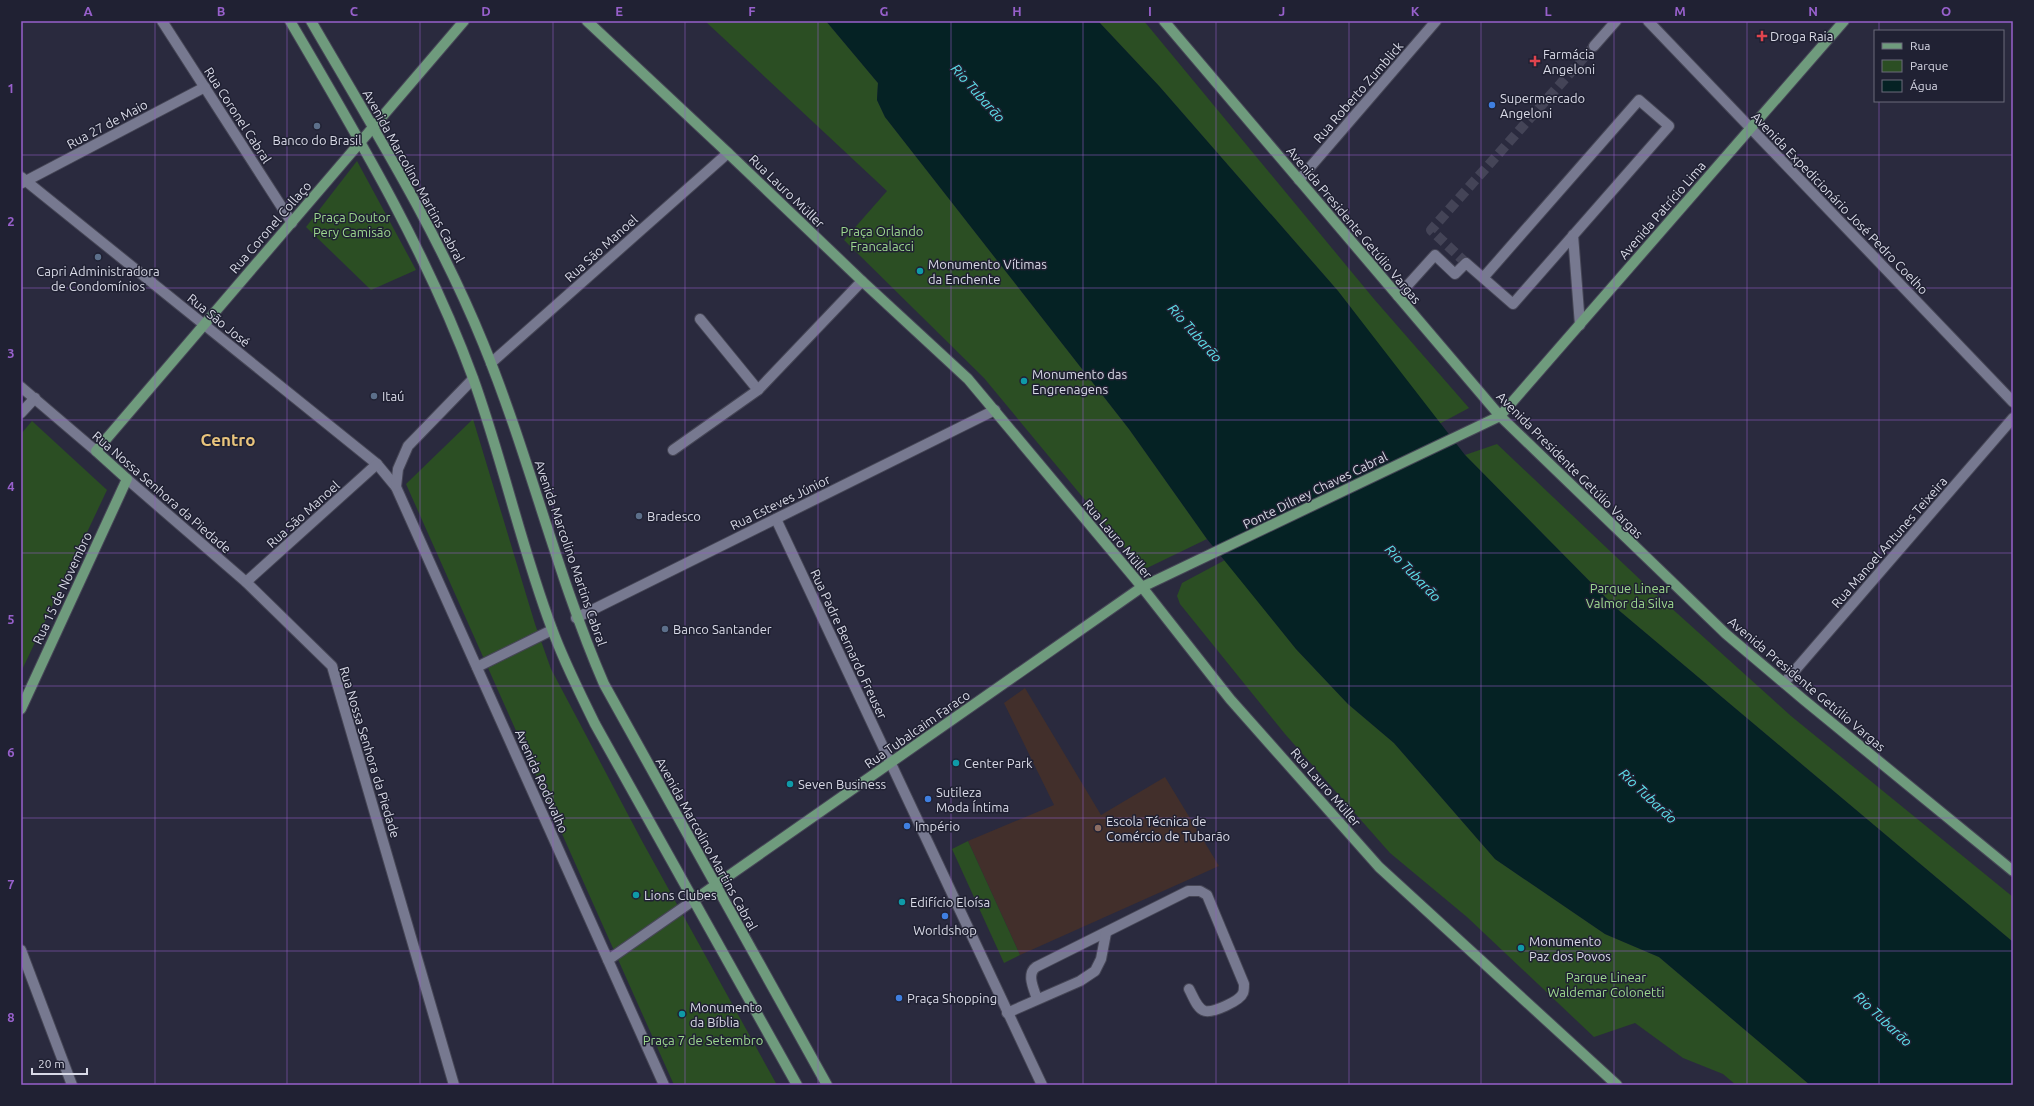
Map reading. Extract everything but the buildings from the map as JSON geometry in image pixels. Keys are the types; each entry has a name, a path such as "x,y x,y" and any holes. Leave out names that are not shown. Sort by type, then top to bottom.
{"main road":[{"path":"290,21 361,142 428,272 473,379 552,630 595,724 797,1085"},
{"name":"Avenida Marcolino Martins Cabral","path":"311,21 374,126 447,262 491,363 524,452 576,618 607,690 827,1085"},
{"name":"Rua Coronel Collaço","path":"96,451 464,21"},
{"name":"Rua Lauro Müller","path":"587,21 968,379 1142,587 1230,699 1379,867 1617,1085"},
{"name":"Avenida Presidente Getúlio Vargas","path":"1164,21 1500,416 1691,602 1784,683 2013,871"},
{"name":"Avenida Patrício Lima","path":"1500,416 1844,21"},
{"name":"Ponte Dilney Chaves Cabral","path":"1142,587 1500,416"},
{"name":"Rua Nossa Senhora da Piedade","path":"96,451 127,479"},
{"name":"Rua 15 de Novembro","path":"21,709 127,479"},
{"name":"Rua Tubalcaim Faraco","path":"694,900 1142,587"}],"street":[{"name":"Rua Coronel Cabral","path":"162,21 292,222"},
{"name":"Rua Roberto Zumblick","path":"1299,180 1436,21"},
{"path":"1594,46 1616,21"},
{"name":"Avenida Expedicionário José Pedro Coelho","path":"1648,21 2013,402"},
{"name":"Rua 27 de Maio","path":"22,182 205,87"},
{"path":"1398,296 1435,255 1455,274 1466,263 1513,304 1669,126 1639,100 1484,278"},
{"name":"Rua São Manoel","path":"491,363 728,153"},
{"name":"Rua São José","path":"22,182 204,324 377,464 396,487"},
{"path":"1573,235 1580,325"},
{"path":"673,450 758,390 862,281"},
{"path":"700,319 758,390"},
{"path":"396,487 398,469 408,446 473,379"},
{"name":"Rua Nossa Senhora da Piedade","path":"21,387 96,451"},
{"path":"21,413 34,398"},
{"name":"Rua Esteves Júnior","path":"576,618 995,410"},
{"name":"Rua Manoel Antunes Teixeira","path":"1784,683 2013,418"},
{"name":"Rua São Manoel","path":"246,582 377,464"},
{"name":"Rua Nossa Senhora da Piedade","path":"127,479 246,582 327,659 336,675 454,1085"},
{"name":"Avenida Rodovalho","path":"396,487 664,1085"},
{"name":"Rua Padre Bernardo Freuser","path":"776,519 1042,1085"},
{"path":"477,667 552,630"},
{"path":"1036,999 1031,982 1032,970 1188,891 1200,890 1206,895 1244,984 1244,993 1237,1001 1210,1011 1204,1011 1199,1007 1189,989"},
{"name":"Rua Tubalcaim Faraco","path":"608,960 694,900"},
{"path":"1007,1013 1080,980 1095,971 1101,959 1106,933"},
{"path":"21,950 72,1085"}],"shaded area":[{"name":"Escola Técnica de Comércio de Tubarão","path":"1025,688 1101,815 1165,777 1219,866 1020,955 968,841 1054,805 1004,703"}],"green space":[{"name":"Praça Orlando Francalacci","path":"705,21 826,21 878,83 877,100 885,117 1129,429 1207,539 1143,570 984,378 844,240 887,191"},
{"path":"1098,21 1144,21 1374,299 1469,408 1439,424 1338,291 1159,86"},
{"name":"Praça Doutor Pery Camisão","path":"357,161 416,270 371,290 306,227"},
{"name":"Praça 7 de Setembro","path":"473,419 535,624 551,669 642,841 777,1085 674,1085 406,484"},
{"path":"32,421 107,490 21,672 21,434"},
{"name":"Parque Linear Valmor da Silva","path":"1497,444 1648,587 1791,716 2013,897 2013,942 1616,608 1465,455"},
{"name":"Parque Linear Waldemar Colonetti","path":"1225,560 1296,649 1348,704 1394,743 1495,859 1605,934 1659,957 1810,1085 1736,1085 1723,1074 1683,1058 1635,1023 1594,1037 1467,917 1390,853 1285,734 1180,604 1177,596 1182,583"},
{"path":"968,841 1020,955 1004,963 952,849"}],"water":[{"name":"Rio Tubarão","path":"826,21 1098,21 1159,86 1338,291 1465,455 1616,608 2013,942 2013,1085 1810,1085 1659,957 1605,934 1495,859 1394,743 1348,704 1296,649 1207,539 1129,429 885,117 877,100 878,83"}],"tunnel":[{"path":"1466,263 1431,230 1594,46"}],"place":[{"name":"Droga Raia","path":"1762,36"},
{"name":"Farmácia Angeloni","path":"1535,61"},
{"name":"Supermercado Angeloni","path":"1492,105"},
{"name":"Banco do Brasil","path":"317,126"},
{"name":"Capri Administradora de Condomínios","path":"98,257"},
{"name":"Monumento Vítimas da Enchente","path":"920,271"},
{"name":"Monumento das Engrenagens","path":"1024,381"},
{"name":"Itaú","path":"374,396"},
{"name":"Bradesco","path":"639,516"},
{"name":"Banco Santander","path":"665,629"},
{"name":"Center Park","path":"956,763"},
{"name":"Seven Business","path":"790,784"},
{"name":"Sutileza Moda Íntima","path":"928,799"},
{"name":"Império","path":"907,826"},
{"name":"Escola Técnica de Comércio de Tubarão","path":"1098,828"},
{"name":"Lions Clubes","path":"636,895"},
{"name":"Edifício Eloísa","path":"902,902"},
{"name":"Worldshop","path":"945,916"},
{"name":"Monumento Paz dos Povos","path":"1521,948"},
{"name":"Praça Shopping","path":"899,998"},
{"name":"Monumento da Bíblia","path":"682,1014"}],"district":[{"name":"Centro","path":"228,440"}]}
